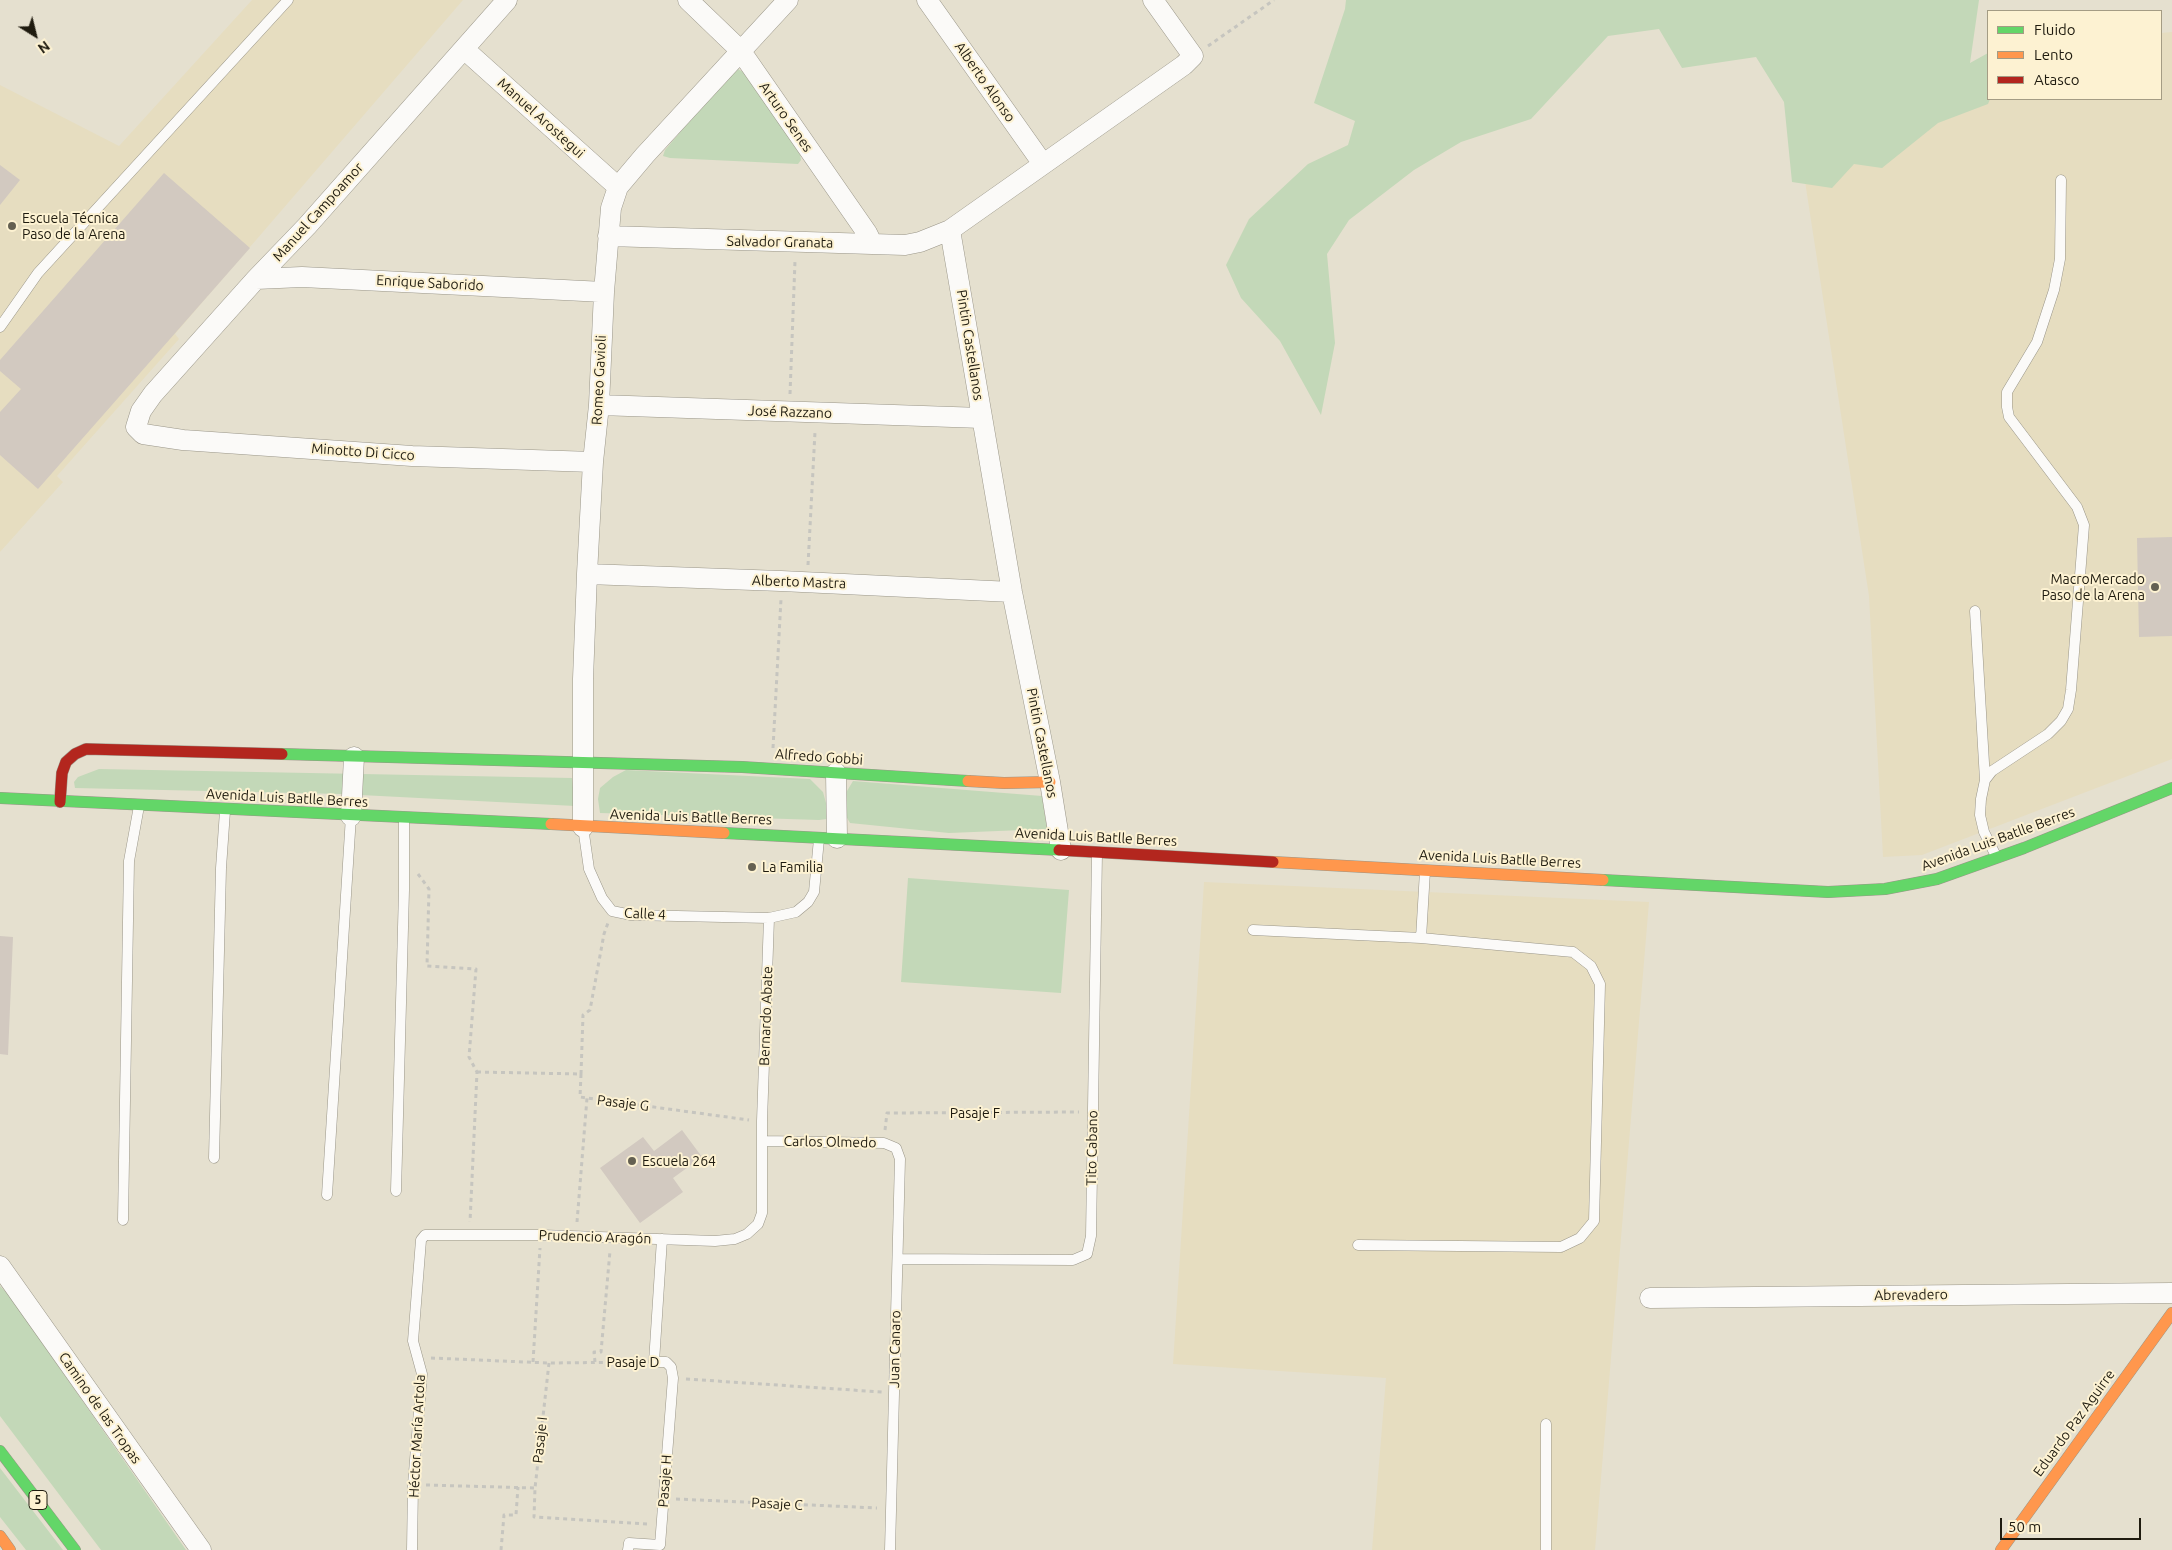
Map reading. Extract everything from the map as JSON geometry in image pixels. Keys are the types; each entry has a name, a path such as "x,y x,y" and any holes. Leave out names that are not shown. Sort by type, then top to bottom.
{"main road":[{"name":"Alfredo Gobbi","path":"60,802 62,773 66,762 75,754 86,749 771,769 1004,783 1050,782"},
{"name":"Avenida Luis Batlle Berres","path":"0,798 584,828 828,838 1828,892 1885,889 1937,879 1997,858 2172,788"},
{"name":"Eduardo Paz Aguirre","path":"2001,1550 2172,1313"},
{"name":"5","path":"0,1451 75,1550"},
{"path":"0,1536 10,1550"},
{"path":"0,1545 5,1550"}],"street":[{"name":"Manuel Campoamor","path":"136,427 141,411 153,394 256,279 307,226 507,0"},
{"name":"Arturo Senes","path":"688,0 740,50 867,233 872,243"},
{"name":"Romeo Gavioli","path":"584,828 583,679 587,574 611,208 618,187 740,50 788,0"},
{"name":"Alberto Alonso","path":"927,0 1042,164"},
{"path":"950,230 1184,65 1193,56 1153,0"},
{"name":"Manuel Arostegui","path":"464,50 618,187"},
{"name":"Salvador Granata","path":"608,236 905,245 920,242 950,230"},
{"name":"Pintin Castellanos","path":"950,230 1012,592 1050,782 1061,850"},
{"name":"Enrique Saborido","path":"256,279 302,276 604,292"},
{"name":"José Razzano","path":"599,405 816,414 982,418"},
{"name":"Minotto Di Cicco","path":"136,427 143,434 184,440 412,456 593,462"},
{"name":"Alberto Mastra","path":"587,574 1012,592"},
{"path":"351,816 354,757"},
{"path":"828,838 836,773"},
{"name":"Camino de las Tropas","path":"0,1266 201,1550"},
{"name":"Abrevadero","path":"1650,1298 2172,1293"}],"lane":[{"path":"0,327 38,273 288,0"},
{"path":"1985,780 1992,771 2042,738 2060,721 2068,709 2071,690 2084,525 2077,507 2009,417 2007,407 2007,392 2037,342 2054,290 2060,259 2061,180"},
{"path":"1975,611 1985,780 1980,815 1984,832 1997,858"},
{"path":"124,1220 129,861 139,806"},
{"path":"214,1158 221,868 225,810"},
{"path":"327,1195 351,816"},
{"path":"396,1191 404,819"},
{"name":"Calle 4","path":"584,828 589,869 602,898 612,911 631,915 769,918"},
{"path":"769,918 796,912 808,902 814,892 828,838"},
{"name":"Tito Cabano","path":"898,1259 1073,1260 1087,1254 1091,1236 1097,852"},
{"path":"1422,938 1425,870"},
{"name":"Bernardo Abate","path":"758,1224 762,1213 762,1121 769,918"},
{"path":"1253,930 1422,938 1573,952 1591,966 1600,984 1594,1221 1580,1238 1560,1247 1358,1245"},
{"name":"Carlos Olmedo","path":"763,1141 884,1143 896,1148"},
{"name":"Juan Canaro","path":"890,1550 900,1159 896,1148"},
{"name":"Prudencio Aragón","path":"425,1235 541,1234 715,1241 735,1240 747,1234 758,1224"},
{"name":"Héctor María Artola","path":"412,1550 413,1485 422,1374 413,1340 421,1240 425,1235"},
{"path":"654,1362 662,1239"},
{"name":"Pasaje D","path":"654,1362 666,1362 671,1367 673,1378"},
{"name":"Pasaje H","path":"628,1550 629,1543 660,1545 673,1378"},
{"path":"1546,1424 1546,1550"}],"path":[{"path":"1193,56 1274,0"},
{"path":"789,412 796,243"},
{"path":"808,582 816,414"},
{"path":"771,769 782,581"},
{"path":"404,853 429,890 427,966 476,970 469,1056 477,1072 469,1235"},
{"path":"477,1072 580,1074 583,1015 590,1010 604,934 612,911"},
{"name":"Pasaje G","path":"580,1074 580,1097 762,1121"},
{"path":"576,1235 587,1098"},
{"name":"Pasaje F","path":"884,1143 887,1113 1092,1112"},
{"path":"533,1362 541,1234"},
{"path":"595,1362 594,1352 601,1352 612,1236"},
{"name":"Pasaje D","path":"418,1357 549,1363 654,1362"},
{"name":"Pasaje I","path":"549,1363 535,1488 534,1517 662,1525"},
{"name":"Pasaje D","path":"673,1378 894,1392"},
{"path":"413,1485 535,1488"},
{"path":"501,1550 504,1515 516,1515 518,1487"},
{"name":"Pasaje C","path":"664,1499 891,1509"}],"shaded area":[{"path":"252,0 463,0 175,334 179,339 57,476 63,482 0,552 0,85 119,146"},
{"path":"2172,32 2172,759 1922,855 1883,857 1869,596 1804,175 1987,99 2162,100 2162,33"},
{"path":"1204,882 1649,902 1595,1550 1372,1550 1386,1378 1173,1364"}],"green space":[{"path":"1346,0 1979,0 1970,63 1987,54 1987,100 1990,100 1988,104 1938,123 1882,168 1854,164 1832,188 1792,182 1784,102 1756,57 1682,68 1659,29 1608,36 1531,119 1461,142 1414,170 1349,220 1327,254 1335,343 1321,415 1280,341 1241,298 1226,265 1249,219 1308,164 1348,145 1355,121 1314,103 1345,9"},
{"path":"738,69 743,72 800,153 801,160 798,164 670,158 663,156 665,150 733,70"},
{"path":"99,769 572,778 575,806 341,794 75,788 74,782 78,777"},
{"path":"626,770 810,779 823,792 829,814 827,819 819,820 600,813 598,799 600,788 613,777"},
{"path":"853,781 1042,796 1047,829 949,833 850,823 846,816 844,796"},
{"path":"908,878 1069,890 1061,993 901,982"},
{"path":"0,1286 9,1295 186,1550 101,1550 0,1416"},
{"path":"0,1468 63,1550 26,1550 0,1517"}],"building":[{"path":"0,165 20,180 0,205"},
{"path":"164,173 250,248 38,489 0,455 0,412 21,389 0,371 0,360"},
{"name":"MacroMercado Paso de la Arena","path":"2172,537 2172,636 2139,637 2137,538"},
{"path":"0,936 13,937 8,1055 0,1054"},
{"path":"682,1130 702,1157 673,1178 683,1192 640,1223 600,1168 643,1137 654,1151"}],"traffic: fast":[{"path":"282,754 742,767 968,781"},
{"path":"1603,880 1828,892 1885,889 1937,879 2024,848 2172,788"},
{"path":"0,798 551,824"},
{"path":"724,833 1059,850"},
{"path":"0,1451 75,1550"}],"traffic: slow":[{"path":"968,781 1004,783 1050,782"},
{"path":"551,824 724,833"},
{"path":"1273,862 1603,880"},
{"path":"2001,1550 2172,1313"},
{"path":"0,1536 10,1550"}],"traffic: jam":[{"path":"60,802 62,773 66,762 75,754 86,749 282,754"},
{"path":"1059,850 1273,862"}],"place":[{"name":"Escuela Técnica Paso de la Arena","path":"12,226"},
{"name":"MacroMercado Paso de la Arena","path":"2155,587"},
{"name":"La Familia","path":"752,867"},
{"name":"Escuela 264","path":"632,1161"}]}
